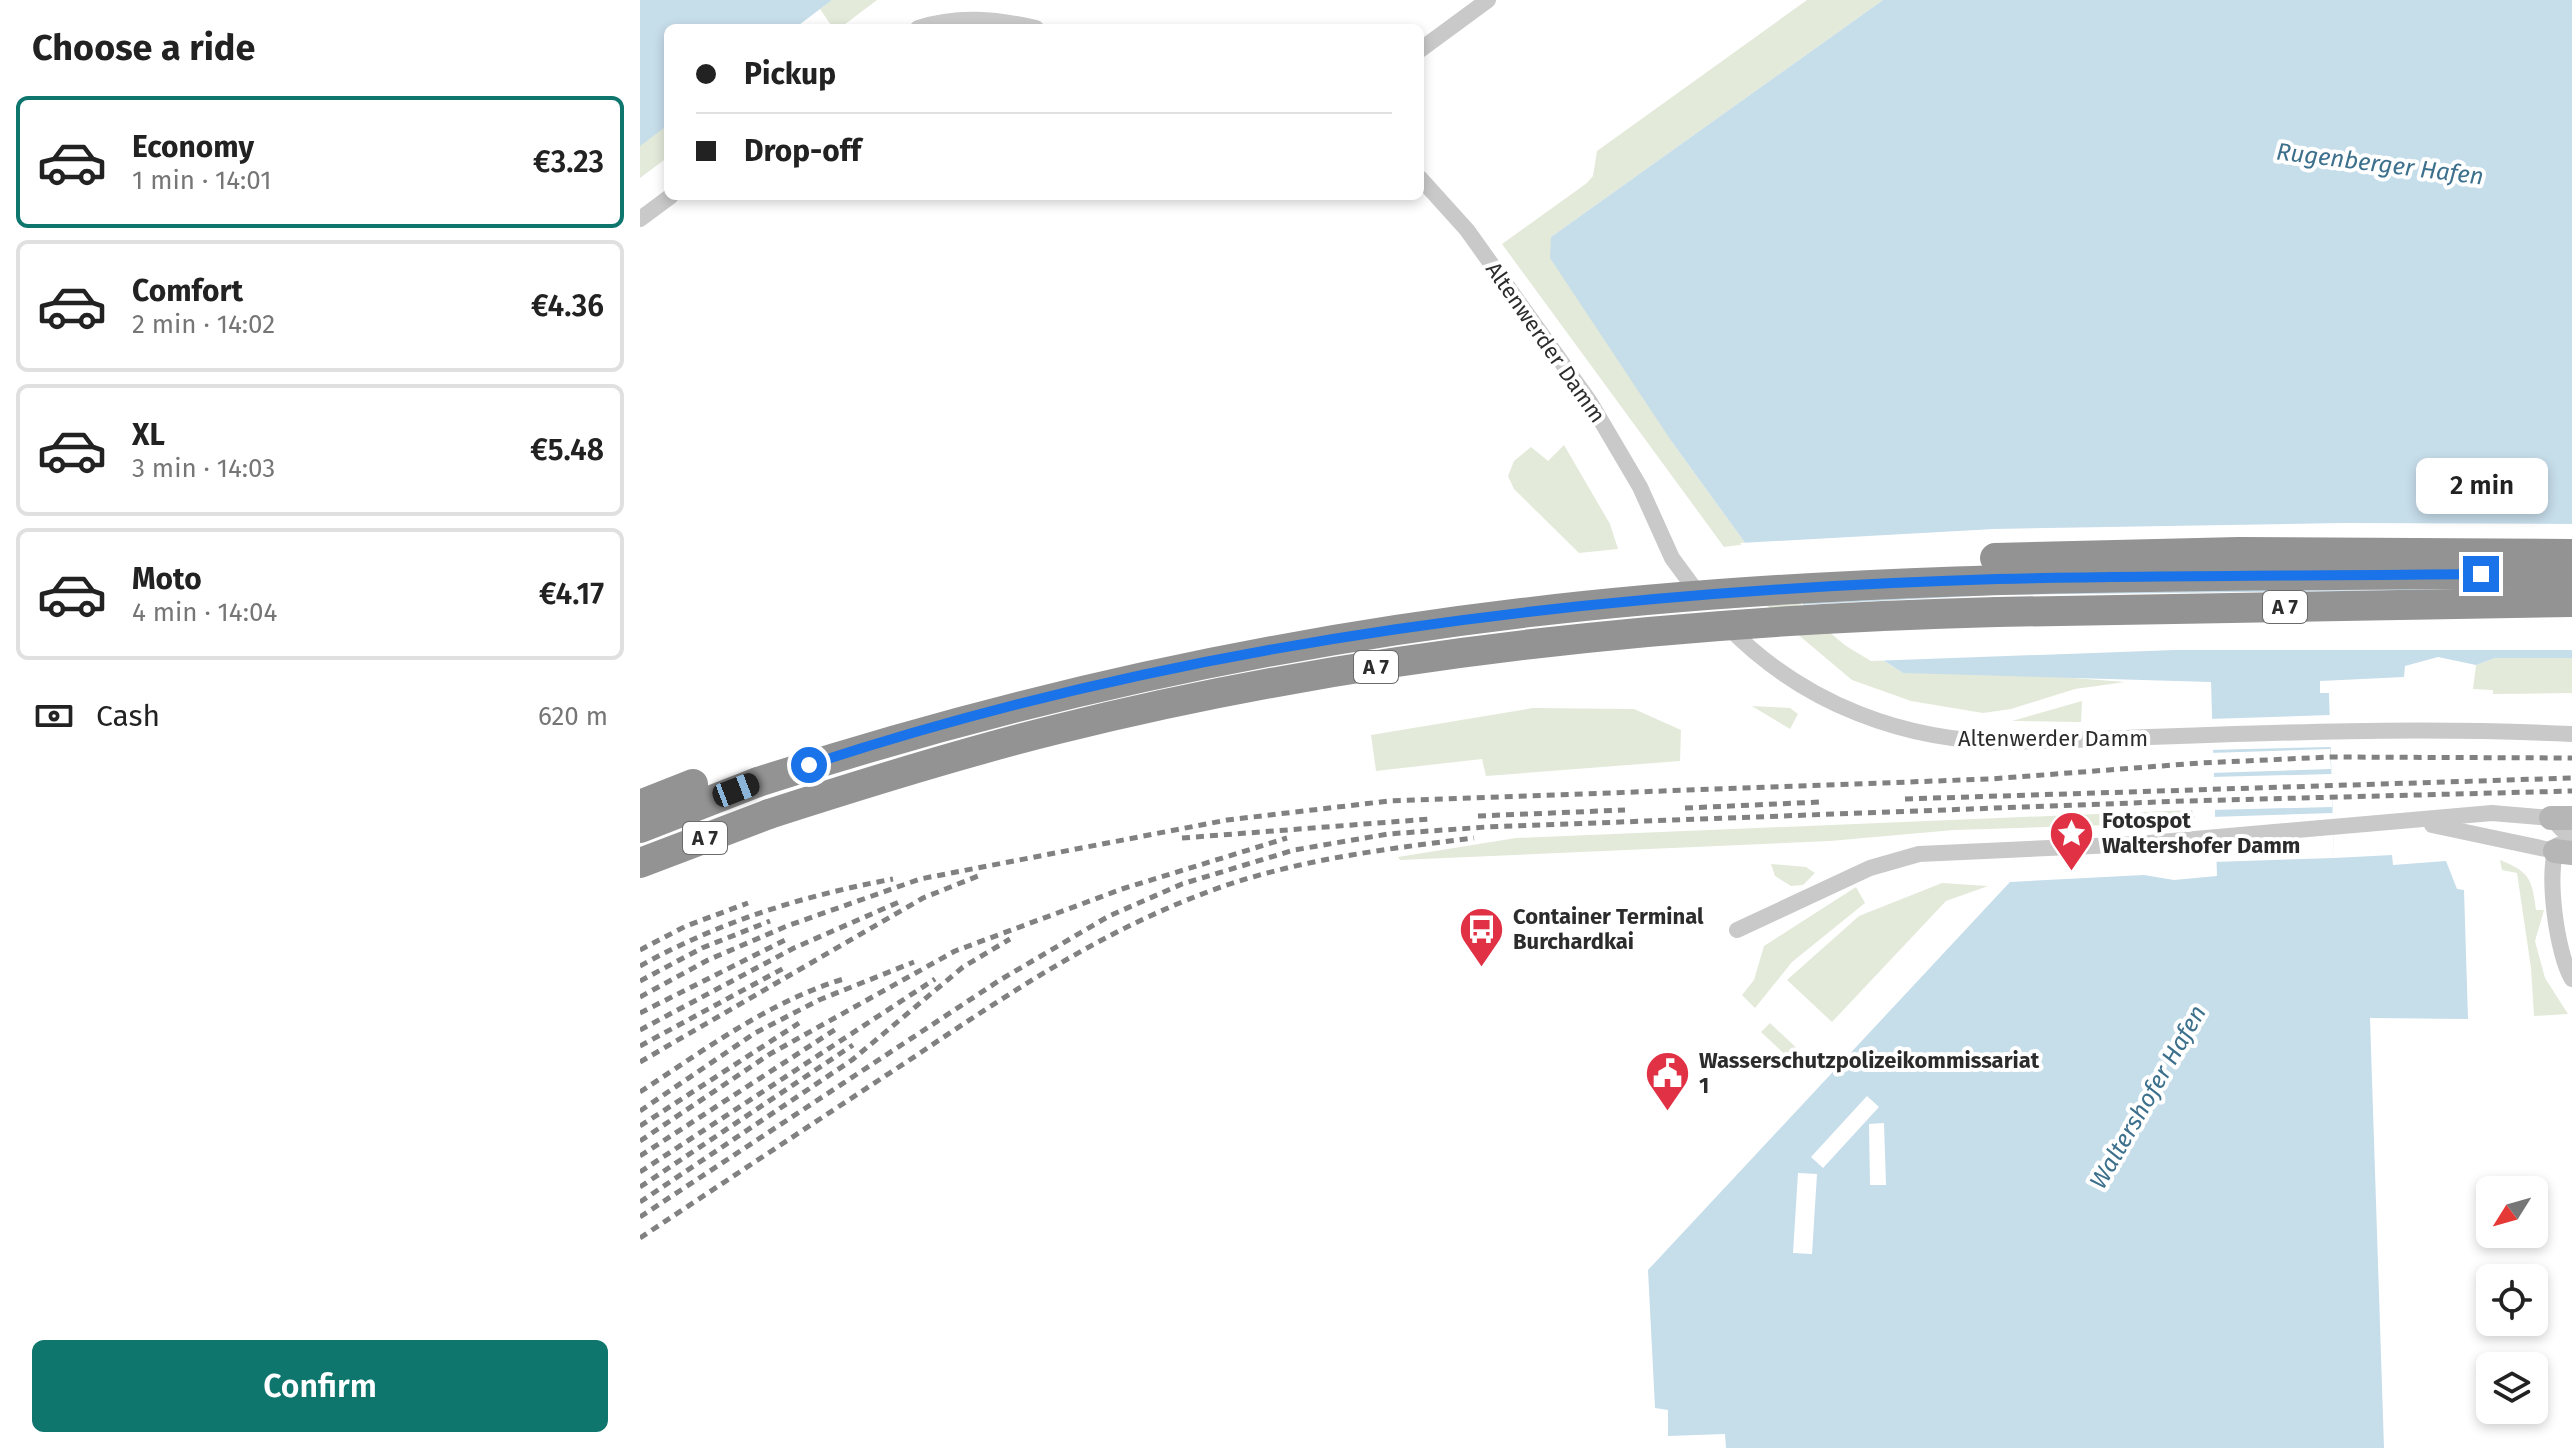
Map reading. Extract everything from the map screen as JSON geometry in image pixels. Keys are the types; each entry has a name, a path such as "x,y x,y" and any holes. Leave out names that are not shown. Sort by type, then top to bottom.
{"highway":[{"name":"A 7","path":"640,805 751,762 1004,687 1238,636 1474,598 1805,568 1995,558 2239,552 2572,554"},
{"name":"A 7","path":"640,828 772,777 1010,706 1227,659 1420,626 1697,596 1996,579 2572,573"},
{"name":"A 7","path":"640,863 769,814 960,755 1179,702 1364,668 1628,636 1867,617 2572,602"}],"street":[{"path":"1424,47 1488,0"},
{"path":"936,24 974,19 1008,24"},
{"name":"Altenwerder Damm","path":"1424,182 1467,230 1590,402 1626,461 1684,576 1729,629 1766,660 1817,696 1850,712 1935,737 1985,743 2330,731 2489,730 2572,734"},
{"path":"640,219 666,200"},
{"path":"1737,930 1870,868 1919,854 2201,839 2492,813 2566,836"},
{"path":"2418,822 2566,836"},
{"path":"2566,836 2558,936 2572,979"}],"green space":[{"path":"832,0 877,0 845,24 830,24 820,9"},
{"path":"1807,0 1883,0 1551,237 1672,442 1746,544 1724,547 1502,244 1587,183 1593,176 1597,151"},
{"path":"664,127 664,160 640,178 640,145"},
{"path":"1564,445 1610,524 1618,549 1579,553 1514,489 1508,476 1514,461 1531,447 1548,461"},
{"path":"1785,588 1813,616 1903,673 2009,673 2125,682 2075,689 2011,709 1983,713 1911,701 1852,680 1776,616 1757,593"},
{"path":"2495,658 2572,658 2572,693 2493,694 2493,690 2473,689 2476,665"},
{"path":"2082,701 2081,722 2012,721"},
{"path":"1752,706 1790,708 1798,714 1790,729"},
{"path":"1533,708 1634,709 1681,730 1680,761 1486,776 1482,759 1376,771 1371,735"},
{"path":"2192,810 2195,818 2174,823 1954,830 1830,841 1400,860 1398,857 1516,838"},
{"path":"2500,860 2524,873 2531,884 2536,910 2544,910 2535,941 2545,978 2568,1014 2534,1016 2531,968 2517,873 2502,870"},
{"path":"1771,864 1806,867 1815,873 1803,885 1791,886 1775,876"},
{"path":"1942,883 1988,886 1946,901 1832,1022 1787,980 1859,916"},
{"path":"1856,887 1865,903 1792,962 1755,1008 1742,995 1754,980 1764,946"},
{"path":"1770,1023 1803,1054 1794,1063 1761,1032"}],"water":[{"path":"640,0 832,0 800,24 664,24 664,128 640,146"},
{"path":"1883,0 2572,0 2572,658 2495,658 2476,665 2438,657 2405,666 2404,677 2320,681 2320,693 2329,693 2334,858 2392,855 2393,865 2446,861 2457,889 2464,890 2468,1019 2370,1018 2384,1448 1726,1448 1725,1434 1668,1436 1668,1410 1655,1408 1648,1270 2010,882 2144,875 2174,880 2217,876 2211,682 1903,673 1813,615 1746,544 1672,442 1550,258 1551,237"}],"pier":[{"path":"2343,523 2572,524 2572,585 1782,591 1740,543 1994,529"},
{"path":"2572,588 2572,650 2175,650 1871,661 1846,646 1797,605 1993,595"},
{"path":"2330,715 2331,747 2209,750 2208,719"},
{"path":"2330,749 2331,769 2210,773 2209,753"},
{"path":"2332,774 2332,807 2211,810 2210,777"},
{"path":"2333,813 2334,858 2213,862 2211,817"},
{"path":"1867,1096 1879,1107 1823,1168 1811,1157"},
{"path":"1884,1123 1886,1185 1870,1185 1869,1124"},
{"path":"1798,1173 1817,1174 1812,1254 1793,1253"}],"railway":[{"path":"640,997 708,960 787,926 920,879 1227,820 1389,801 1990,779 2200,763 2331,757 2572,758"},
{"path":"1905,799 2572,778"},
{"path":"640,1217 1000,980 1109,916 1182,884 1294,850 1388,834 1486,827 2185,801 2572,791"},
{"path":"1685,808 1821,802"},
{"path":"1478,816 1625,810"},
{"path":"1182,838 1430,819"},
{"path":"640,1141 770,1054 955,951 1122,889 1287,838"},
{"path":"640,1238 1024,985 1144,919 1230,884 1290,867 1382,850 1474,838"},
{"path":"640,1062 923,898 983,874"},
{"path":"640,966 701,936 763,912 826,893 893,879"},
{"path":"640,1030 794,948 899,902"},
{"path":"640,950 686,926 748,903"},
{"path":"640,981 702,948 770,921"},
{"path":"640,1013 787,939"},
{"path":"640,1202 852,1060 963,967 1010,939"},
{"path":"640,1111 755,1033 819,1000 914,962"},
{"path":"640,1046 784,968"},
{"path":"640,1092 766,1012 819,987 847,978"},
{"path":"640,1172 935,979"},
{"path":"640,1126 799,1023"},
{"path":"640,1156 836,1029"},
{"path":"640,1187 853,1045"}],"place":[{"name":"Fotospot Waltershofer Damm","path":"2071,872"},
{"name":"Container Terminal Burchardkai","path":"1482,968"},
{"name":"Wasserschutzpolizeikommissariat 1","path":"1668,1112"}],"route":[{"path":"809,765 1010,706 1139,676 1350,637 1524,613 1741,593 1996,579 2481,574"}],"water label":[{"name":"Rugenberger Hafen","path":"2380,164"},
{"name":"Waltershofer Hafen","path":"2148,1097"}]}
